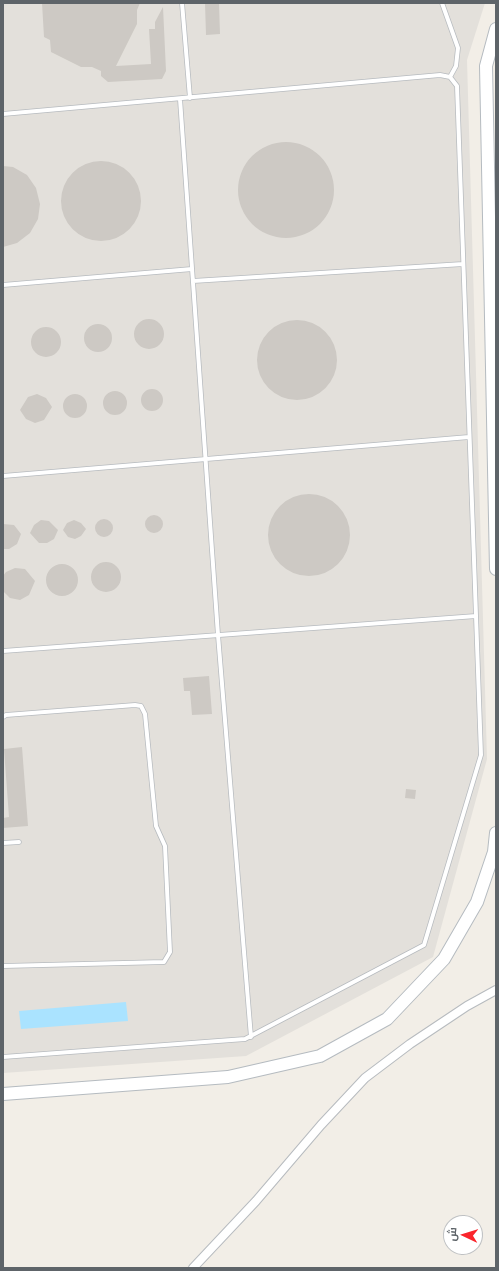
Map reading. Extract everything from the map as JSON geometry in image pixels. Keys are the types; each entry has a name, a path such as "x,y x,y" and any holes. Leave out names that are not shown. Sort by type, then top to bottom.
{"street":[{"path":"496,29 486,66 496,569"},
{"path":"3,1094 228,1077 320,1056 388,1019 444,959 477,902 494,852 496,833"},
{"path":"193,1268 256,1201 321,1125 365,1078 410,1044 454,1014 496,990"}],"lane":[{"path":"182,3 190,98"},
{"path":"442,3 458,48 456,66 450,77"},
{"path":"3,114 440,75 450,77 457,86 481,755 424,945 246,1039 3,1058"},
{"path":"180,99 218,635 251,1037"},
{"path":"193,281 463,264"},
{"path":"3,285 192,269"},
{"path":"3,476 470,437"},
{"path":"3,651 476,616"},
{"path":"3,717 6,715 135,705 141,706 145,714 156,826 165,846 170,952 164,962 3,966"},
{"path":"3,843 19,842"}],"shaded area":[{"path":"3,3 485,3 467,60 487,759 433,957 246,1056 3,1073"}],"water":[{"path":"126,1002 128,1021 21,1029 19,1011"}],"building":[{"path":"42,3 140,3 137,10 137,24 116,66 151,64 149,29 155,29 155,22 163,7 166,71 162,79 108,82 101,76 101,71 92,67 81,67 51,52 50,40 44,37"},
{"path":"205,3 219,3 220,34 206,35"},
{"path":"286,142 304,146 320,156 330,172 334,190 330,208 320,224 304,234 286,238 268,234 252,224 242,208 238,190 242,172 252,156 268,146"},
{"path":"93,161 109,161 130,172 141,193 141,209 130,230 109,241 93,241 79,235 72,230 67,223 61,209 61,193 67,179 72,172 79,167"},
{"path":"3,166 13,167 27,175 36,188 40,204 38,219 30,233 17,243 3,247"},
{"path":"149,319 160,323 164,334 160,345 149,349 138,345 134,334 138,323"},
{"path":"289,320 305,320 326,331 337,352 337,368 326,389 305,400 289,400 275,394 268,389 263,382 257,368 257,352 263,338 268,331 275,326"},
{"path":"98,324 108,328 112,338 108,348 98,352 88,348 84,338 88,328"},
{"path":"46,327 57,331 61,342 57,353 46,357 35,353 31,342 35,331"},
{"path":"152,389 160,392 163,400 160,408 152,411 144,408 141,400 144,392"},
{"path":"115,391 124,394 127,403 124,412 115,415 106,412 103,403 106,394"},
{"path":"37,394 46,398 52,407 44,420 35,423 26,419 20,410 28,397"},
{"path":"75,394 80,395 86,401 86,411 80,417 75,418 70,417 64,411 63,406 64,401 70,395"},
{"path":"309,494 325,497 338,506 347,519 350,535 347,551 338,564 325,573 309,576 293,573 280,564 271,551 268,535 271,519 280,506 293,497"},
{"path":"150,515 158,515 163,520 161,531 158,533 150,533 145,528 145,520"},
{"path":"104,519 110,522 113,528 110,534 104,537 98,534 95,528 98,522"},
{"path":"41,520 49,521 58,530 54,539 47,543 39,543 30,533 34,525"},
{"path":"74,520 81,523 86,529 81,536 75,539 68,537 63,530 67,523"},
{"path":"3,524 14,525 21,534 17,544 9,549 3,549"},
{"path":"106,562 117,566 121,577 117,588 106,592 95,588 91,577 95,566"},
{"path":"59,564 65,564 74,568 78,580 74,592 65,596 59,596 50,592 46,583 46,577 50,568"},
{"path":"15,568 25,569 35,581 29,595 20,600 10,598 3,591 3,576 6,572"},
{"path":"209,676 212,714 192,715 190,691 184,691 183,678"},
{"path":"22,747 28,826 3,828 3,818 9,817 4,749"},
{"path":"406,789 416,790 415,799 405,798"}]}
